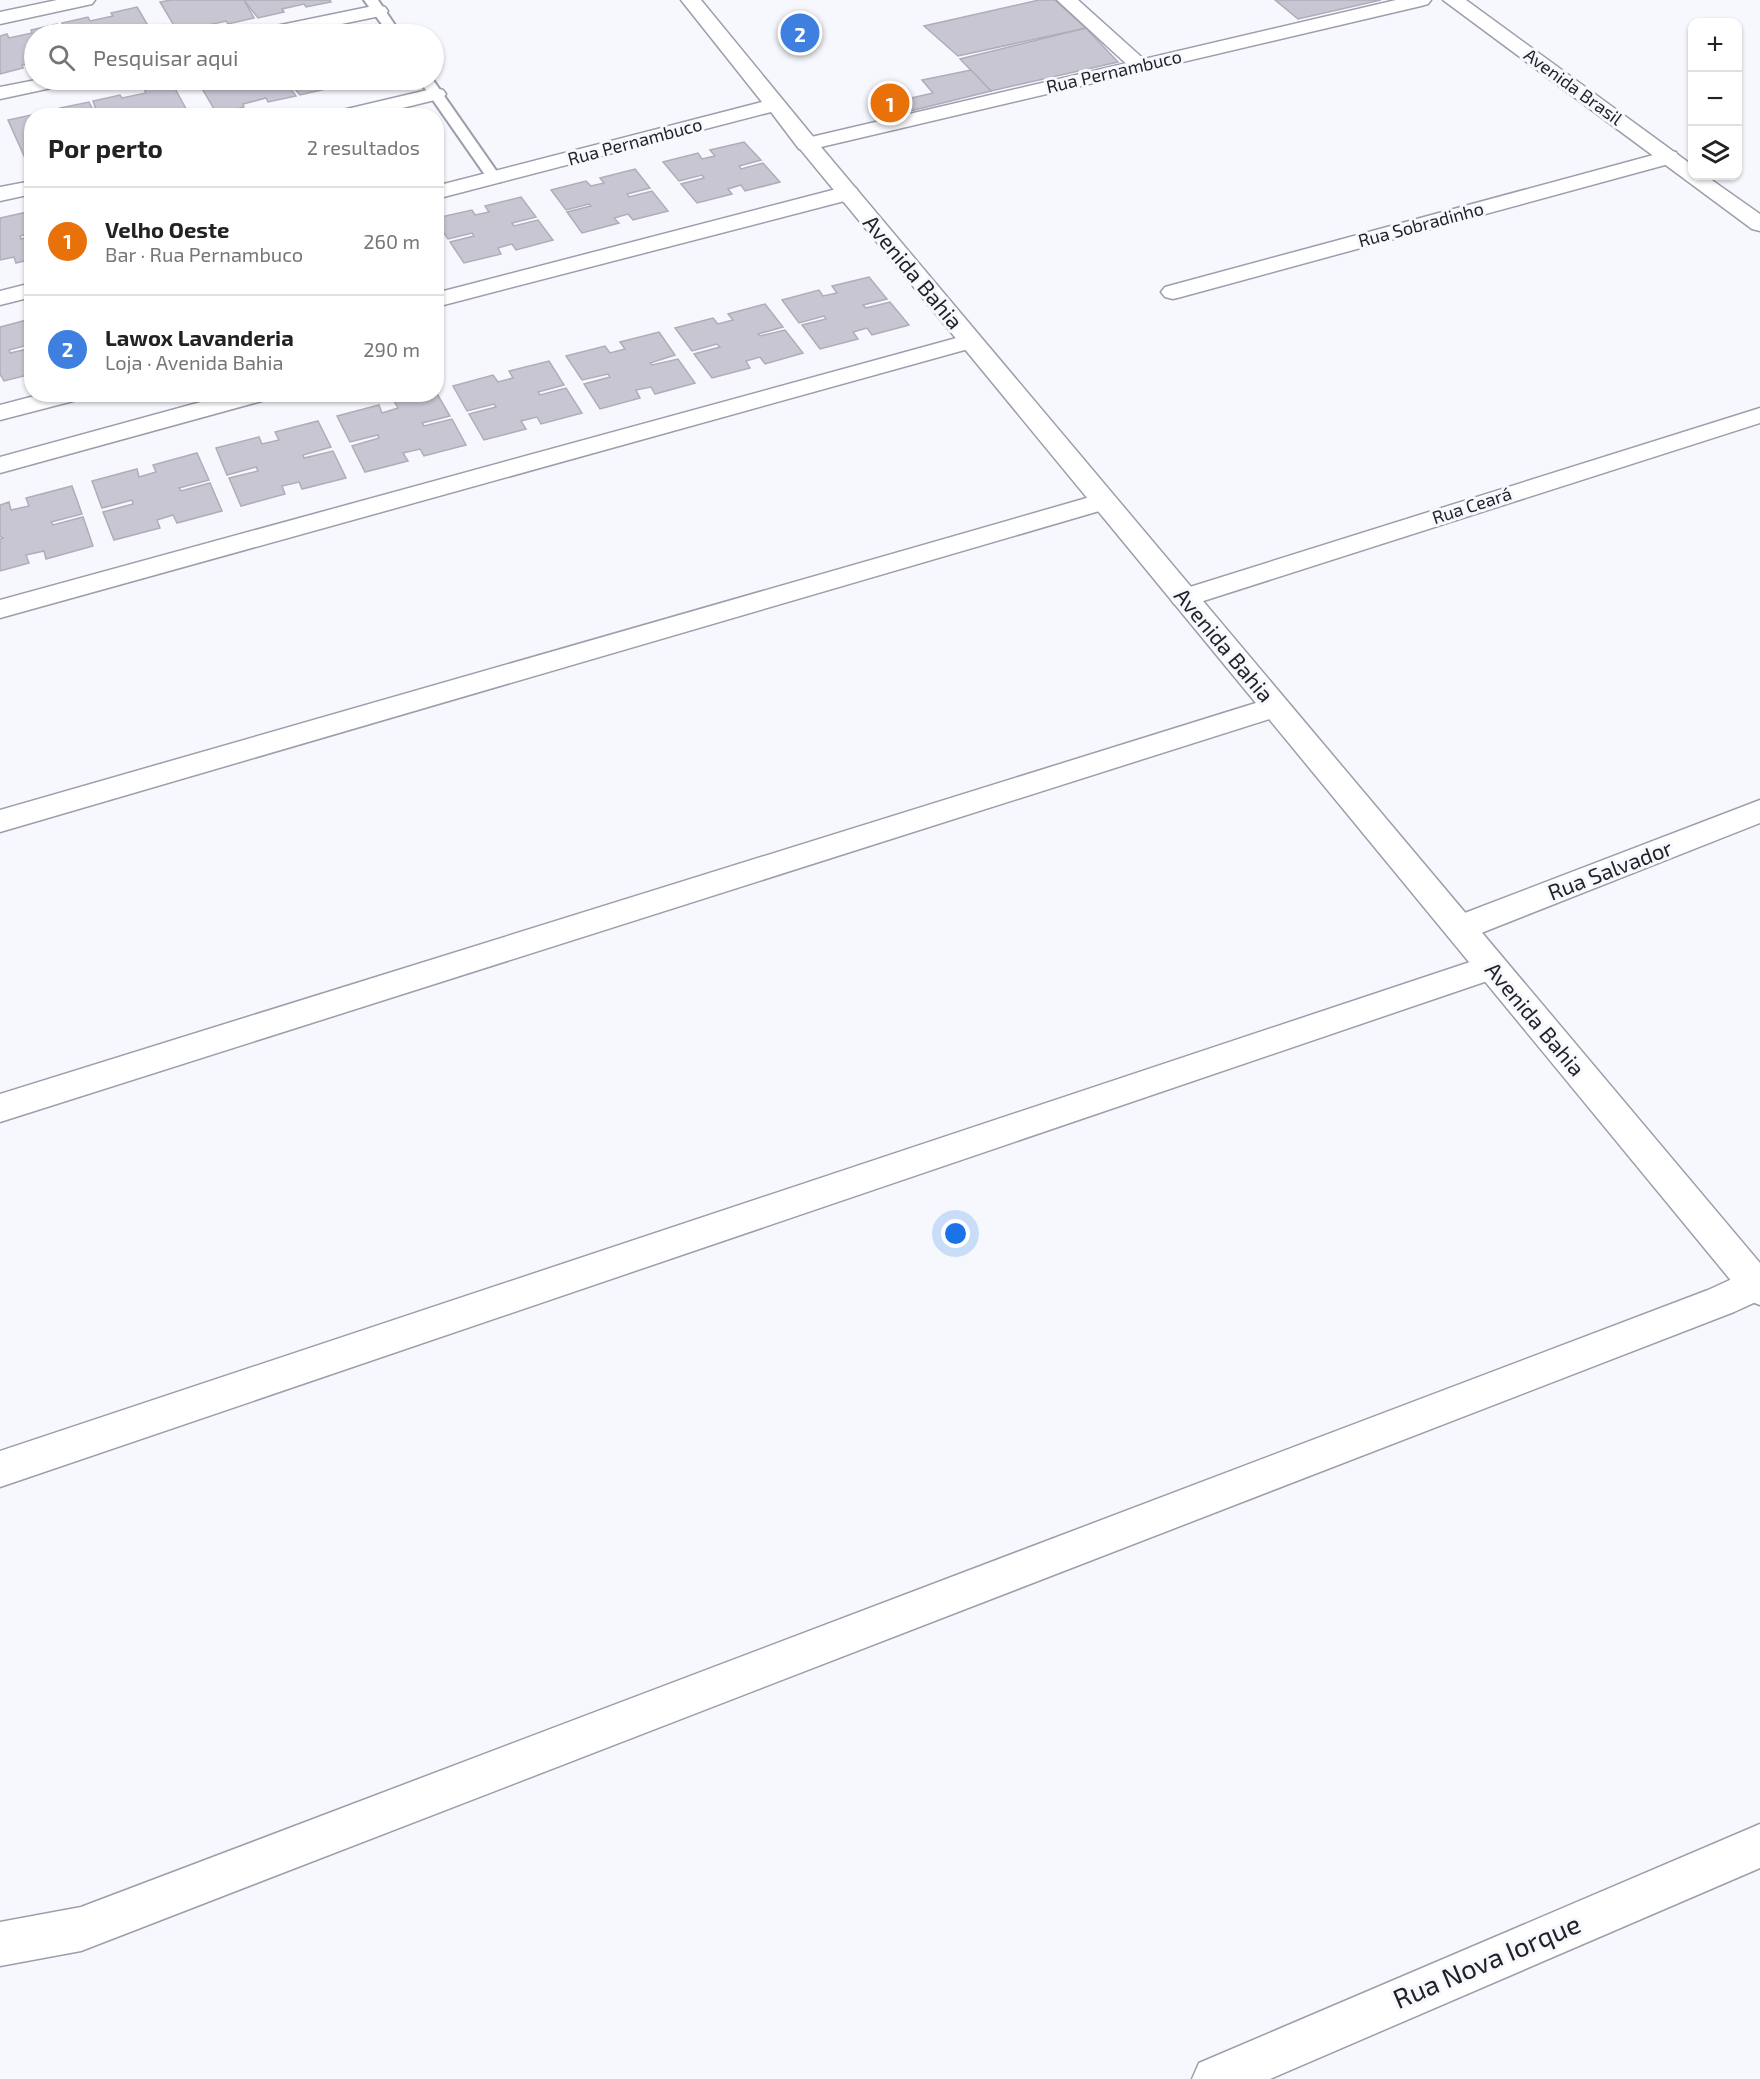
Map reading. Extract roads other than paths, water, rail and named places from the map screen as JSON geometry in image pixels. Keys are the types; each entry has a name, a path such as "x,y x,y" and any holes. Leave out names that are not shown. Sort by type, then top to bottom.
{"street":[{"path":"0,18 85,0"},
{"name":"Avenida Bahia","path":"691,0 848,193 958,344 1104,501 1460,928 1477,972 1758,1286"},
{"path":"1067,0 1140,66"},
{"name":"Rua Pernambuco","path":"807,144 1421,0"},
{"name":"Avenida Brasil","path":"1453,0 1688,171"},
{"path":"312,24 345,17 375,5"},
{"path":"0,93 24,88"},
{"path":"375,108 396,103 424,90"},
{"name":"Rua Pernambuco","path":"444,191 775,105"},
{"name":"Rua Sobradinho","path":"1173,292 1668,157"},
{"name":"Avenida Brasil","path":"1700,180 1760,224"},
{"path":"0,194 24,189"},
{"path":"444,298 848,193"},
{"path":"0,298 24,292"},
{"path":"0,609 958,344"},
{"path":"0,413 42,402"},
{"path":"0,465 231,402"},
{"name":"Rua Ceará","path":"1185,598 1760,415"},
{"path":"0,821 1104,501"},
{"path":"0,1108 1275,706"},
{"name":"Rua Salvador","path":"1460,928 1760,811"},
{"path":"0,1469 1477,972"},
{"path":"0,1944 81,1929 1758,1286"},
{"name":"Rua Nova Iorque","path":"1244,2073 1760,1846"}],"lane":[{"path":"375,5 388,24"},
{"path":"433,90 495,179"}],"place":[{"name":"Lawox Lavanderia","path":"800,33"},
{"name":"Velho Oeste","path":"890,103"}]}
